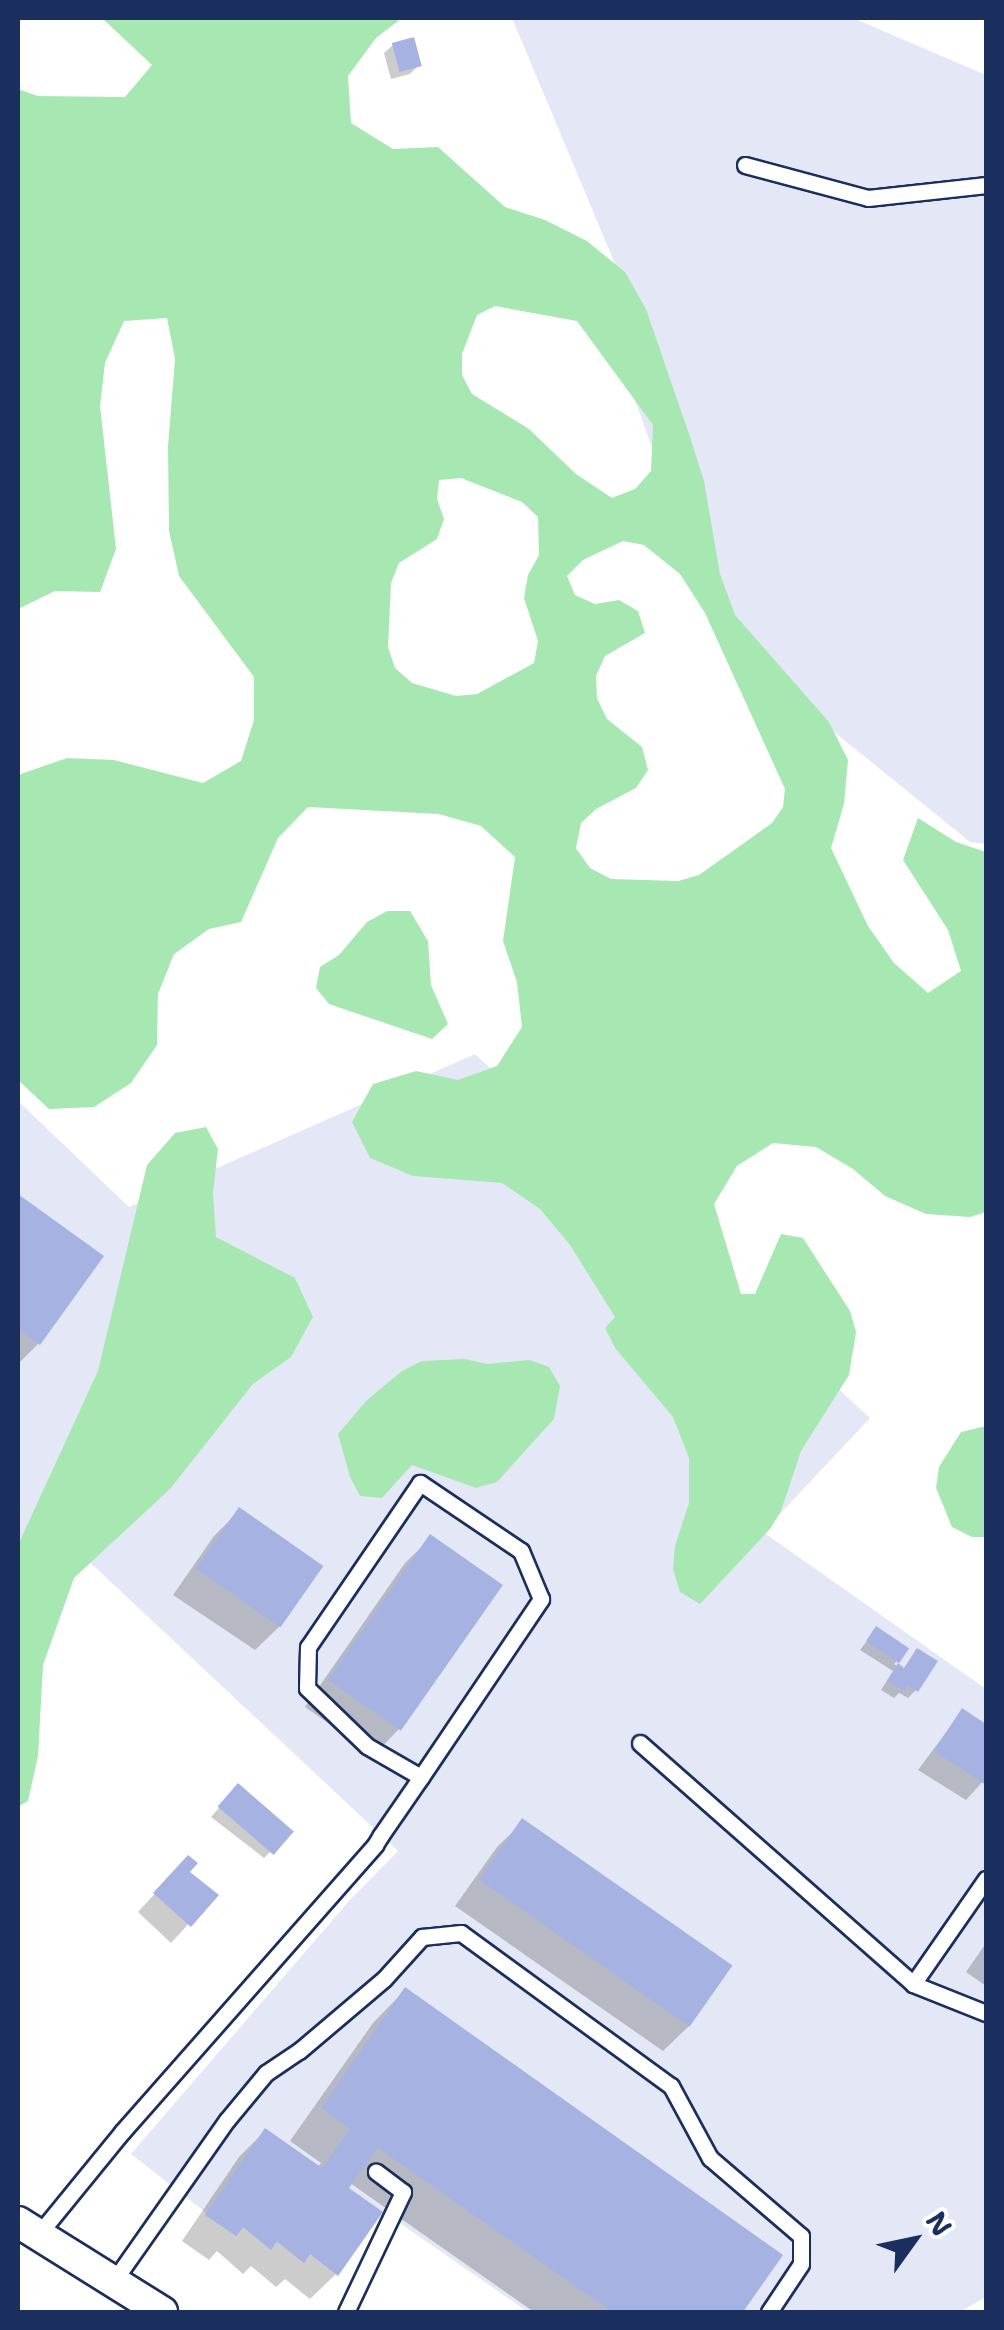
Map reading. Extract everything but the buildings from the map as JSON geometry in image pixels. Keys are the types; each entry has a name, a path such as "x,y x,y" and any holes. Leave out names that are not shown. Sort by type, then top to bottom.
{"street":[{"path":"28,2228 162,2312"}],"lane":[{"path":"744,165 868,198 986,185"},
{"path":"28,2228 146,2104 375,1845 421,1777 541,1599 521,1551 420,1483 308,1647 307,1688 367,1746 421,1777"},
{"path":"640,1743 914,1984 986,2013"},
{"path":"914,1984 986,1879"},
{"path":"113,2282 226,2120 266,2073 299,2051 384,1979 422,1937 460,1933 671,2086 710,2158 801,2236 800,2264 769,2312"},
{"path":"346,2312 403,2192 376,2172"}],"shaded area":[{"path":"512,18 853,18 986,75 986,844 970,842 722,641 607,323 636,314"},
{"path":"475,1054 870,1418 763,1532 986,1689 986,2297 960,2312 528,2312 384,2212 310,2254 304,2263 277,2242 271,2250 244,2227 236,2236 131,2154 348,1902 398,1851 49,1524 18,1565 18,1101 129,1207"}],"green space":[{"path":"102,18 402,18 376,38 348,76 351,123 393,149 438,147 505,207 545,220 587,241 625,272 646,309 690,437 704,481 720,574 735,615 829,722 848,760 844,804 831,848 868,926 894,963 928,993 961,971 948,930 903,860 918,818 956,842 986,852 986,1212 970,1217 926,1214 885,1196 853,1169 816,1147 773,1143 737,1166 714,1204 741,1294 755,1294 781,1234 803,1238 850,1311 856,1332 849,1375 801,1451 781,1511 770,1529 700,1604 680,1592 673,1569 675,1546 689,1503 689,1458 673,1417 615,1348 605,1328 615,1317 570,1245 540,1209 502,1183 413,1176 370,1158 352,1122 373,1084 416,1071 458,1080 497,1066 522,1027 517,982 503,941 515,857 481,826 439,814 308,807 278,838 241,922 209,929 174,954 158,994 157,1045 131,1083 94,1107 49,1109 18,1080 18,775 67,758 114,760 203,783 241,761 254,720 254,677 179,576 169,531 168,446 175,359 167,318 124,321 105,363 100,406 116,549 100,592 55,591 18,609 18,89 38,96 125,97 152,65","holes":["495,306 577,321 653,425 651,471 635,489 612,498 576,474 529,429 472,394 462,375 462,354 477,315","461,478 522,502 538,517 539,555 528,575 524,598 538,641 534,663 477,694 456,696 412,683 395,668 388,647 391,583 399,563 437,539 444,519 437,499 439,480","623,541 644,545 680,574 705,613 785,789 783,807 772,823 699,875 678,881 611,879 590,868 576,848 581,823 596,809 636,788 648,770 642,747 607,719 597,698 596,676 605,656 645,633 638,611 619,600 595,604 575,595 567,576 583,560"]},
{"path":"387,911 410,911 428,941 431,985 448,1024 432,1039 329,1004 316,988 320,967 339,955 367,922"},
{"path":"206,1127 218,1149 213,1193 216,1237 295,1278 313,1317 291,1357 253,1384 170,1489 74,1578 43,1665 38,1756 28,1801 18,1807 18,1545 98,1371 147,1165 175,1133"},
{"path":"465,1359 487,1364 530,1360 549,1367 560,1386 554,1419 497,1482 476,1488 412,1465 382,1498 360,1496 350,1477 338,1434 367,1400 402,1371 422,1361"},
{"path":"986,1426 986,1537 972,1537 952,1527 936,1488 939,1467 961,1432"}]}
